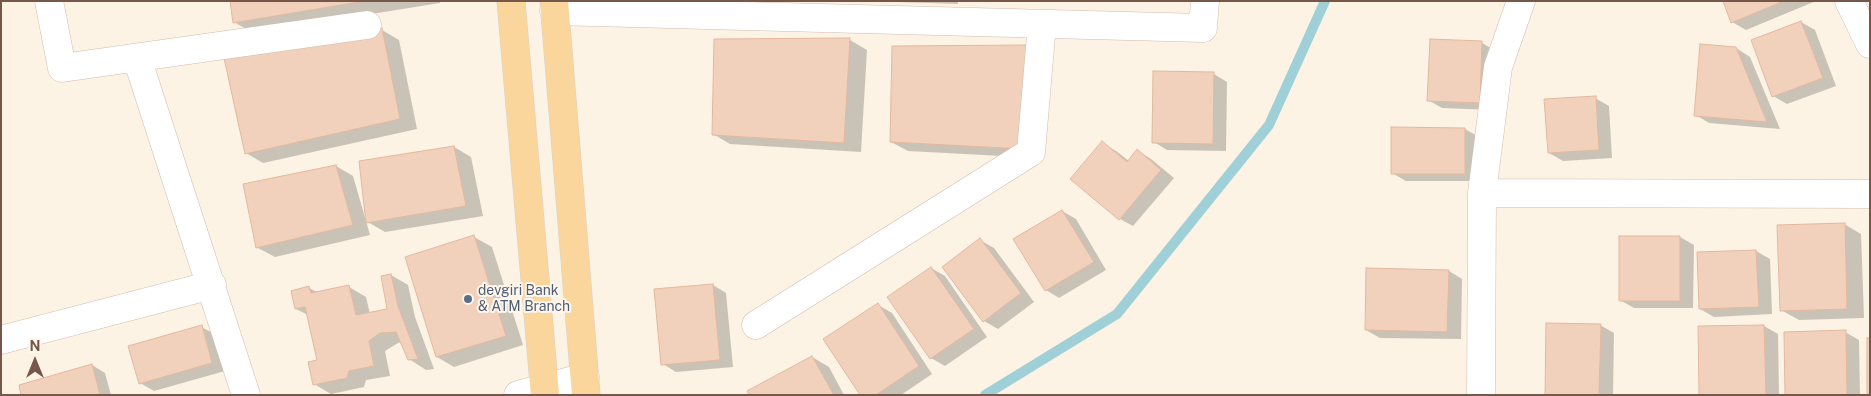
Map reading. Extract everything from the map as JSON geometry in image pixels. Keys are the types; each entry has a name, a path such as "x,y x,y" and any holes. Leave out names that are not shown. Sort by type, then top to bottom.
{"main road":[{"path":"511,1 545,391"},
{"path":"554,6 586,386"}],"street":[{"path":"49,1 62,68 367,25"},
{"path":"554,6 1203,28 1205,1"},
{"path":"1481,395 1482,193 1498,67 1521,1"},
{"path":"1849,1 1870,44"},
{"path":"756,325 1031,152 1042,24"},
{"path":"137,58 212,285 246,395"},
{"path":"1482,193 1870,194"},
{"path":"1,340 212,285"},
{"path":"518,395 586,386"}],"building":[{"path":"230,1 365,1 233,23"},
{"path":"1723,1 1784,1 1731,23"},
{"path":"1801,21 1823,78 1772,97 1751,40"},
{"path":"382,28 400,119 245,154 224,58"},
{"path":"850,38 844,143 712,135 714,39"},
{"path":"1430,39 1482,41 1480,103 1427,101"},
{"path":"1700,44 1736,47 1767,122 1694,116"},
{"path":"1028,45 1023,149 890,142 892,46"},
{"path":"1153,71 1214,72 1213,144 1152,143"},
{"path":"1596,96 1599,150 1548,153 1544,99"},
{"path":"1391,127 1465,128 1465,174 1391,174"},
{"path":"1102,141 1127,162 1137,149 1161,170 1119,220 1070,179"},
{"path":"454,146 466,206 366,223 359,161"},
{"path":"336,165 353,225 256,248 243,184"},
{"path":"1062,210 1094,262 1045,291 1013,239"},
{"path":"1845,223 1847,309 1780,311 1777,225"},
{"path":"474,235 506,336 436,357 405,257"},
{"path":"1619,236 1680,236 1680,301 1619,301"},
{"path":"980,238 1021,293 983,322 942,267"},
{"path":"1756,250 1759,307 1699,309 1697,252"},
{"path":"931,267 974,329 930,359 887,297"},
{"path":"1366,268 1449,270 1447,332 1365,330"},
{"path":"391,274 398,306 418,359 408,360 396,332 380,333 369,341 374,366 349,371 347,378 313,385 308,362 317,360 305,307 295,309 291,291 309,286 311,293 349,285 356,315 387,309 381,276"},
{"path":"713,284 720,360 661,365 654,289"},
{"path":"878,303 919,366 876,395 860,395 823,339"},
{"path":"1546,323 1601,324 1599,395 1545,395"},
{"path":"202,325 212,363 139,384 128,346"},
{"path":"1764,325 1766,395 1699,395 1698,326"},
{"path":"1846,330 1847,395 1785,395 1784,332"},
{"path":"1867,338 1870,338 1870,395 1867,395"},
{"path":"812,356 834,395 749,395 747,391"},
{"path":"92,364 100,395 21,395 19,385"}],"waterway":[{"path":"985,395 1117,314 1269,125 1325,1"}],"place":[{"name":"devgiri Bank & ATM Branch","path":"468,299"}]}
